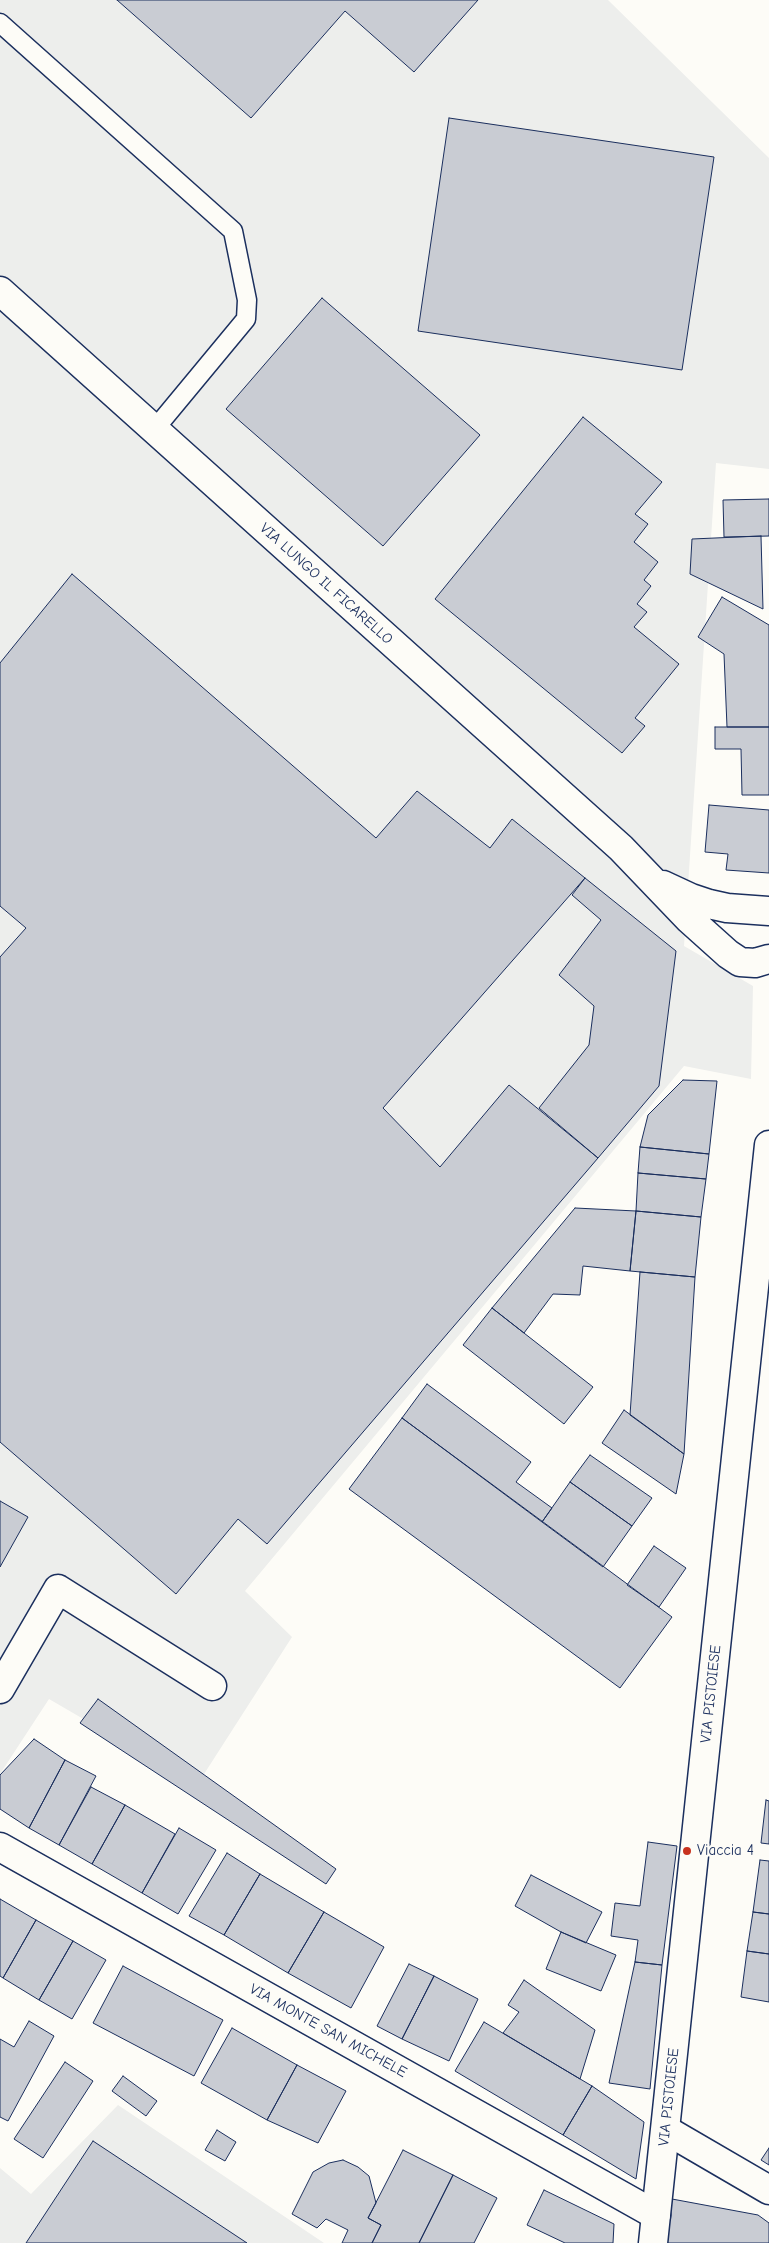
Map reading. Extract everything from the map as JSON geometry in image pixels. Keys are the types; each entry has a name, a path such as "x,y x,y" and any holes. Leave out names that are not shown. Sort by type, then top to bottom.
{"street":[{"name":"VIA LUNGO IL FICARELLO","path":"0,291 621,848 689,919 728,954 740,962 755,963 769,959"},
{"name":"VIA LUNGO IL FICARELLO","path":"651,879 691,898 710,904 735,909 769,911"},
{"name":"VIA PISTOIESE","path":"653,2243 769,1145"},
{"path":"0,1689 58,1589 212,1686"},
{"name":"VIA MONTE SAN MICHELE","path":"0,1847 656,2215"},
{"path":"666,2130 769,2190"}],"lane":[{"path":"0,23 233,231 247,300 246,319 154,430"}],"shaded area":[{"path":"0,0 608,0 769,158 769,469 716,463 684,946 753,986 751,1079 684,1066 245,1591 292,1637 197,1785 49,1699 0,1774"},
{"path":"118,2105 324,2243 0,2243 0,2168 31,2194"}],"building":[{"path":"117,0 478,0 414,72 345,11 251,118"},
{"path":"449,118 714,157 682,370 418,331"},
{"path":"322,298 480,435 383,546 226,409"},
{"path":"583,417 662,482 635,514 648,524 634,542 658,562 644,580 651,586 637,604 647,612 634,627 679,664 635,718 645,726 622,753 435,599"},
{"path":"769,499 769,536 724,537 723,500"},
{"path":"761,536 763,609 690,574 692,539"},
{"path":"72,574 376,838 417,791 490,848 512,819 585,878 383,1108 440,1167 509,1085 598,1158 267,1544 238,1519 176,1594 0,1442 0,957 26,928 0,906 0,663"},
{"path":"722,597 769,625 769,727 727,727 724,654 698,637"},
{"path":"715,727 769,727 769,795 742,795 741,749 715,749"},
{"path":"709,805 769,810 769,873 726,870 728,854 705,852"},
{"path":"585,878 676,951 659,1086 598,1158 539,1108 589,1045 594,1006 559,975 601,920 572,895"},
{"path":"683,1080 717,1081 709,1154 640,1147 648,1115"},
{"path":"640,1147 709,1154 706,1179 638,1173"},
{"path":"638,1173 706,1179 701,1217 636,1211"},
{"path":"575,1208 636,1211 630,1271 583,1266 580,1295 553,1294 524,1333 492,1308"},
{"path":"636,1211 701,1217 695,1277 630,1271"},
{"path":"640,1272 695,1277 684,1454 630,1415"},
{"path":"492,1308 593,1387 564,1424 463,1345"},
{"path":"427,1384 531,1462 516,1482 552,1508 542,1522 402,1418"},
{"path":"624,1410 684,1454 676,1494 602,1443"},
{"path":"402,1418 672,1617 620,1688 349,1489"},
{"path":"590,1455 652,1498 632,1526 570,1482"},
{"path":"570,1482 632,1526 603,1567 542,1522"},
{"path":"0,1501 28,1517 0,1567"},
{"path":"654,1546 686,1568 659,1607 627,1585"},
{"path":"98,1699 336,1869 326,1884 80,1723"},
{"path":"34,1739 65,1760 29,1828 0,1809 0,1775"},
{"path":"65,1760 96,1776 59,1845 29,1828"},
{"path":"91,1787 125,1805 92,1864 59,1845"},
{"path":"766,1800 769,1801 769,1844 761,1843"},
{"path":"125,1805 175,1834 142,1893 92,1864"},
{"path":"179,1828 216,1850 178,1914 142,1893"},
{"path":"648,1842 677,1846 662,1965 635,1962 638,1940 611,1936 615,1903 640,1906"},
{"path":"227,1853 260,1874 224,1935 189,1916"},
{"path":"760,1860 769,1861 769,1914 753,1912"},
{"path":"260,1874 324,1912 288,1973 224,1935"},
{"path":"531,1875 602,1912 586,1943 561,1932 515,1906"},
{"path":"0,1899 36,1920 3,1978 0,1976"},
{"path":"324,1912 384,1947 351,2008 288,1973"},
{"path":"753,1912 769,1914 769,1954 747,1951"},
{"path":"36,1920 73,1941 39,2000 3,1978"},
{"path":"561,1932 616,1955 601,1991 546,1969"},
{"path":"73,1941 106,1960 72,2019 39,2000"},
{"path":"747,1951 769,1954 769,2002 741,1997"},
{"path":"635,1962 662,1965 650,2089 609,2083"},
{"path":"409,1964 434,1976 402,2039 377,2026"},
{"path":"123,1966 223,2020 194,2076 93,2023"},
{"path":"434,1976 478,1999 449,2061 402,2039"},
{"path":"524,1980 595,2030 580,2079 503,2033 519,2012 508,2005"},
{"path":"29,2021 54,2036 8,2121 0,2117 0,2039 14,2047"},
{"path":"484,2022 592,2086 563,2135 455,2071"},
{"path":"232,2028 297,2065 267,2120 201,2083"},
{"path":"65,2062 93,2081 43,2158 14,2139"},
{"path":"297,2065 346,2091 318,2143 267,2120"},
{"path":"123,2076 157,2101 146,2116 112,2091"},
{"path":"592,2086 644,2122 636,2179 563,2135"},
{"path":"217,2130 236,2142 225,2161 205,2150"},
{"path":"93,2141 247,2243 26,2243"},
{"path":"769,2148 769,2165 761,2160"},
{"path":"403,2150 453,2175 419,2243 372,2243 381,2225 368,2218"},
{"path":"343,2160 358,2167 369,2176 376,2203 368,2218 381,2225 372,2243 342,2243 348,2230 326,2219 317,2228 292,2214 313,2172 329,2163"},
{"path":"453,2175 497,2198 474,2243 419,2243"},
{"path":"544,2190 614,2224 613,2243 565,2243 527,2225"},
{"path":"672,2199 758,2215 769,2223 769,2243 665,2243"}],"place":[{"name":"Viaccia 4","path":"687,1851"}]}
